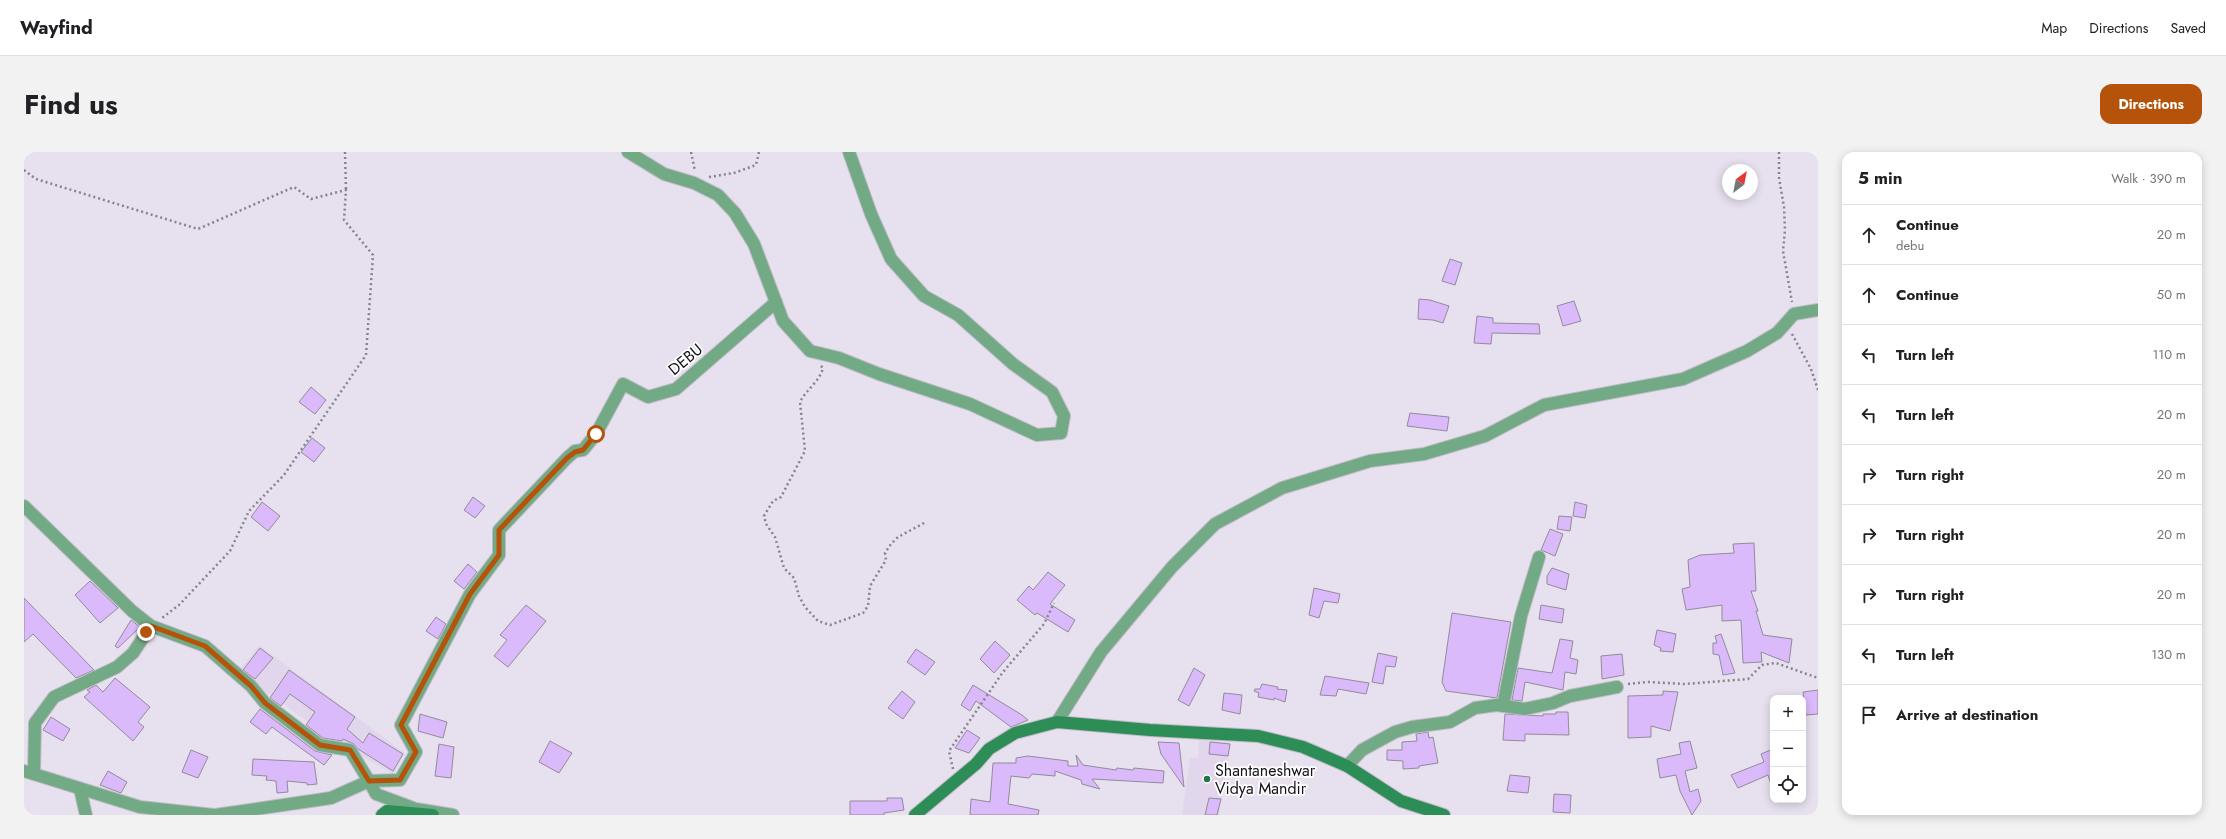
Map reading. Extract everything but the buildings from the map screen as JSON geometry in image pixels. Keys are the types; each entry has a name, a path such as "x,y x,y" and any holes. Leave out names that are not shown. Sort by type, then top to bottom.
{"street":[{"path":"628,152 664,174 694,181 718,195 735,213 754,244 784,320 810,351 839,358 879,374 970,404 1037,435 1061,434 1064,416 1052,392 1013,364 958,316 924,296 891,259 871,214 849,152"},
{"name":"DEBU","path":"369,781 400,780 416,752 401,725 470,594 499,555 499,530 567,458 575,452 583,450 596,434 623,384 648,397 676,389 776,302"},
{"path":"1056,722 1101,652 1172,567 1215,524 1282,488 1370,461 1424,454 1484,436 1544,405 1683,379 1746,351 1777,333 1790,318 1818,310"},
{"path":"24,506 132,611 151,626 205,646 251,686 265,703 320,745 350,750 376,794 416,809 453,815"},
{"path":"1503,706 1521,616 1539,557"},
{"path":"151,626 133,653 117,667 54,697 46,706 35,723 29,773 140,807 215,815 331,798 369,781"},
{"path":"1347,766 1362,750 1395,732 1412,727 1450,722 1475,708 1503,706 1525,709 1553,703 1570,696 1616,687"},
{"path":"915,815 943,789 976,764 988,749 1015,733 1056,722 1150,730 1258,736 1303,747 1347,766 1401,801 1444,815"},
{"path":"80,789 86,815"},
{"path":"382,815 387,811 433,815"}],"path":[{"path":"151,626 179,605 230,551 249,511 284,475 366,355 373,255 344,220 346,190 345,152"},
{"path":"691,152 695,165 694,181 734,173 756,165 759,152"},
{"path":"1779,152 1778,178 1784,207 1785,230 1783,252 1790,318 1818,390"},
{"path":"24,170 36,179 198,229 294,187 311,199 346,190"},
{"path":"810,351 823,368 822,373 803,396 800,402 805,451 781,497 773,502 764,516 766,524 775,538 784,568 794,578 799,596 805,607 818,621 830,625 863,613 868,606 870,586 886,560 885,553 891,544 898,537 926,522"},
{"path":"943,789 953,768 949,751 1003,672 1044,624 1054,603"},
{"path":"1616,687 1622,684 1648,682 1685,684 1748,679 1762,665 1776,663 1818,678"}],"shaded area":[{"path":"259,645 405,753 394,774 341,745 238,672"},
{"name":"Shantaneshwar Vidya Mandir","path":"1199,740 1231,743 1219,815 1182,815 1190,758 1198,758"}],"place":[{"name":"Shantaneshwar Vidya Mandir","path":"1207,779"}],"route":[{"path":"146,632 151,626 205,646 216,657 226,662 251,686 265,703 320,745 350,750 369,781 400,780 416,752 401,725 470,594 499,555 499,530 567,458 575,452 583,450 589,440 596,434"}]}
